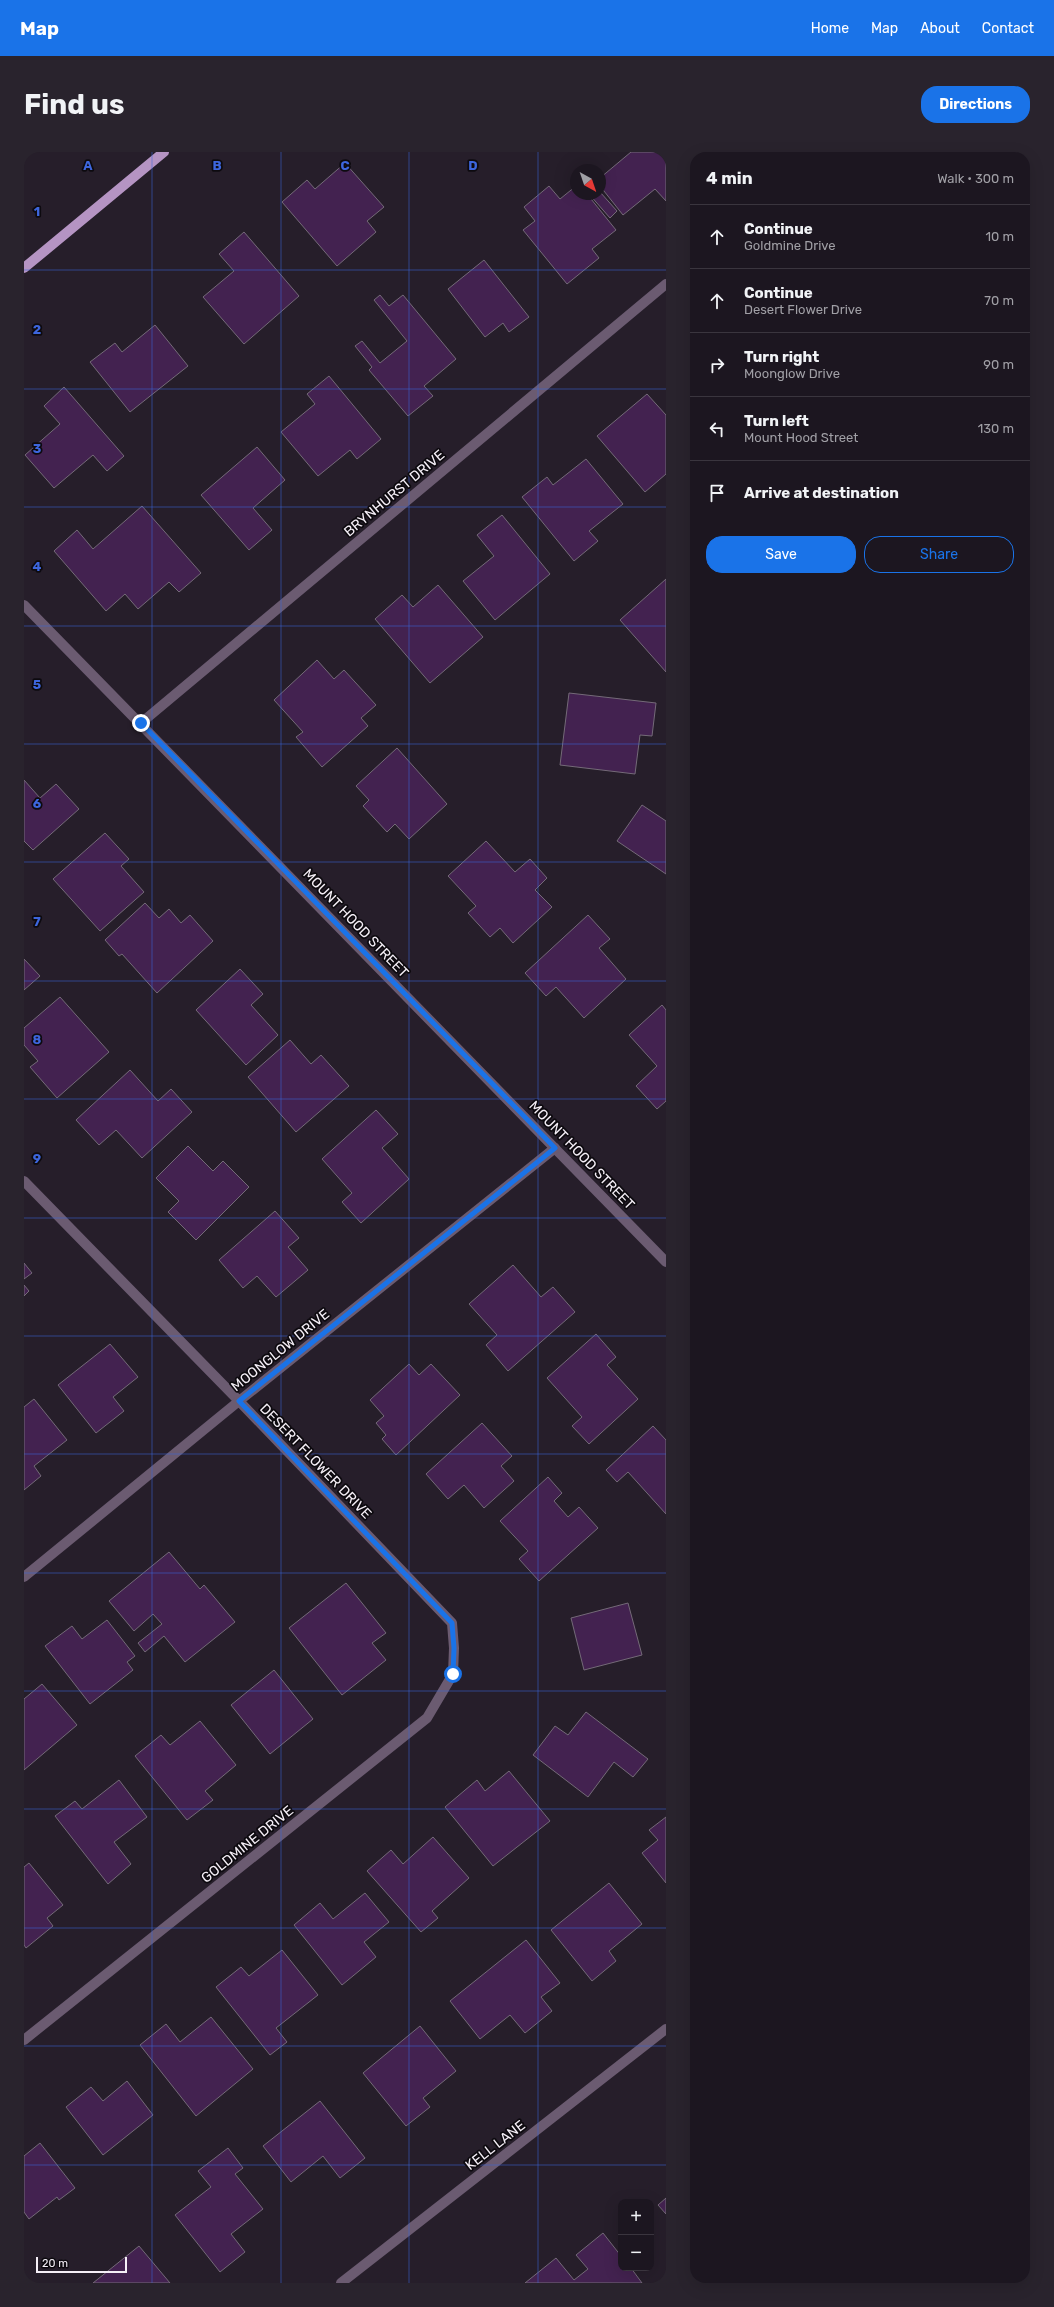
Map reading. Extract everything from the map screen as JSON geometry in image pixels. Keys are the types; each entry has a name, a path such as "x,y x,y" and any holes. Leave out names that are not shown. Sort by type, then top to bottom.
{"main road":[{"path":"24,268 164,152"}],"street":[{"name":"BRYNHURST DRIVE","path":"141,723 666,284"},
{"name":"MOUNT HOOD STREET","path":"24,605 141,723 666,1262"},
{"name":"MOONGLOW DRIVE","path":"24,1577 239,1401 555,1148"},
{"name":"DESERT FLOWER DRIVE","path":"24,1181 239,1401 452,1623 454,1648"},
{"name":"GOLDMINE DRIVE","path":"24,2040 427,1718 453,1674 454,1648"},
{"name":"KELL LANE","path":"341,2283 666,2029"}],"building":[{"path":"631,152 666,152 666,201 655,189 623,215 606,194 606,173"},
{"path":"345,163 384,207 367,221 376,232 337,266 282,202 307,180 315,189"},
{"path":"549,186 560,199 570,191 570,200 592,200 616,230 592,249 599,258 567,284 523,230 535,221 524,207"},
{"path":"606,199 617,211 610,218 594,200 606,200"},
{"path":"244,232 299,296 244,344 203,297 234,271 219,254"},
{"path":"484,260 529,317 509,332 503,323 485,337 448,289"},
{"path":"380,295 389,306 403,295 456,359 424,386 433,396 408,416 369,370 372,367 355,346 362,341 380,363 407,341 374,300"},
{"path":"155,325 188,366 130,412 90,362 115,343 122,352"},
{"path":"329,376 381,439 357,459 350,450 318,476 281,432 315,404 307,394"},
{"path":"64,387 124,456 107,471 93,455 54,488 25,455 60,424 44,406"},
{"path":"647,394 666,415 666,474 645,492 597,436"},
{"path":"257,447 285,480 253,508 272,530 249,550 201,495"},
{"path":"586,459 623,504 589,531 598,541 574,561 522,497 547,477 553,485"},
{"path":"142,506 201,573 179,592 169,582 138,609 125,594 106,611 54,551 77,530 93,549"},
{"path":"502,515 550,574 495,620 463,581 494,556 477,535"},
{"path":"666,579 666,672 620,620"},
{"path":"438,585 483,637 430,683 375,619 402,595 413,607"},
{"path":"317,660 334,679 344,670 376,705 361,718 368,726 322,767 296,737 303,732 274,700"},
{"path":"569,693 656,703 652,736 640,735 635,774 560,765"},
{"path":"397,748 447,804 409,839 395,824 387,832 363,806 369,800 356,786"},
{"path":"24,780 40,798 56,784 79,809 33,850 24,841"},
{"path":"642,805 666,821 666,874 617,841"},
{"path":"105,833 129,859 121,866 144,892 100,931 53,879"},
{"path":"486,841 515,872 530,859 547,878 535,890 552,907 513,943 500,928 490,937 468,913 476,906 448,876"},
{"path":"145,903 159,918 169,909 181,923 190,915 213,941 157,993 122,954 119,956 105,940"},
{"path":"588,915 610,939 599,948 626,979 584,1018 556,987 546,996 525,973"},
{"path":"24,959 40,976 24,990"},
{"path":"240,969 263,994 251,1005 278,1035 246,1065 196,1010"},
{"path":"60,997 109,1052 57,1098 30,1067 38,1061 24,1045 24,1028"},
{"path":"662,1005 666,1010 666,1101 657,1109 636,1086 657,1066 629,1035"},
{"path":"290,1040 311,1064 321,1055 349,1086 296,1132 248,1077"},
{"path":"130,1070 158,1101 171,1089 192,1112 142,1158 116,1130 99,1145 76,1120"},
{"path":"376,1110 398,1134 382,1148 409,1179 361,1223 342,1202 352,1193 322,1159"},
{"path":"188,1146 213,1171 223,1161 249,1187 196,1240 168,1212 179,1201 156,1178"},
{"path":"275,1211 299,1238 288,1247 308,1270 276,1297 257,1276 243,1288 219,1260"},
{"path":"24,1263 32,1273 24,1279"},
{"path":"513,1265 541,1297 553,1287 575,1312 508,1371 486,1345 497,1335 469,1304"},
{"path":"24,1285 29,1291 24,1296"},
{"path":"596,1334 616,1357 607,1365 638,1399 589,1444 572,1426 582,1417 547,1378"},
{"path":"110,1344 138,1377 113,1397 124,1411 96,1433 58,1385"},
{"path":"409,1364 419,1375 431,1364 460,1395 396,1455 382,1439 386,1435 376,1423 384,1416 370,1400"},
{"path":"34,1399 67,1440 34,1466 41,1476 24,1490 24,1407"},
{"path":"482,1423 512,1456 501,1466 514,1481 484,1508 464,1485 448,1499 426,1474"},
{"path":"653,1426 666,1440 666,1514 628,1472 617,1482 606,1470"},
{"path":"548,1477 562,1493 554,1501 568,1517 579,1507 598,1528 539,1581 519,1559 528,1551 500,1521"},
{"path":"169,1552 200,1589 204,1585 235,1622 185,1662 164,1636 145,1652 138,1643 162,1624 153,1614 134,1631 109,1601"},
{"path":"346,1583 386,1633 372,1643 386,1660 342,1695 289,1628"},
{"path":"628,1603 642,1655 584,1670 571,1618"},
{"path":"107,1620 135,1656 127,1662 133,1670 90,1704 45,1646 72,1626 82,1639"},
{"path":"274,1670 313,1719 270,1754 231,1705"},
{"path":"42,1684 77,1725 24,1770 24,1699"},
{"path":"586,1712 648,1759 633,1777 614,1762 588,1797 533,1755 555,1726 568,1735"},
{"path":"200,1721 236,1765 205,1791 213,1800 187,1820 135,1756 161,1735 170,1745"},
{"path":"509,1771 550,1821 493,1866 445,1807 477,1780 485,1791"},
{"path":"119,1780 147,1817 114,1842 131,1864 108,1884 55,1816 75,1801 82,1809"},
{"path":"666,1817 666,1883 642,1853 658,1840 649,1830"},
{"path":"433,1837 469,1878 432,1911 438,1918 421,1932 367,1871 391,1850 403,1864"},
{"path":"29,1863 63,1905 47,1918 53,1926 26,1948 24,1945 24,1867"},
{"path":"609,1883 642,1924 609,1951 616,1961 592,1981 551,1930"},
{"path":"365,1893 389,1922 364,1942 376,1957 342,1985 294,1925 320,1903 333,1919"},
{"path":"526,1940 560,1983 541,1997 552,2011 525,2033 510,2015 480,2039 450,2001"},
{"path":"282,1950 318,1995 276,2028 287,2042 270,2055 216,1987 241,1967 249,1976"},
{"path":"211,2017 253,2069 196,2116 140,2045 166,2024 180,2042"},
{"path":"420,2026 456,2071 423,2098 430,2107 406,2126 363,2073"},
{"path":"127,2081 153,2115 103,2155 66,2107 91,2087 103,2101"},
{"path":"320,2101 365,2158 340,2178 323,2156 291,2182 263,2146"},
{"path":"40,2143 75,2188 59,2200 57,2197 29,2219 24,2212 24,2156"},
{"path":"228,2148 243,2168 235,2174 263,2209 231,2234 245,2252 220,2272 175,2215 211,2187 198,2171"},
{"path":"666,2198 666,2214 658,2205"},
{"path":"603,2233 618,2252 618,2271 633,2271 642,2283 525,2283 556,2258 574,2280 588,2269 576,2255"},
{"path":"139,2246 170,2283 93,2283"}],"route":[{"path":"141,723 555,1148 239,1401 452,1623 454,1648 453,1674"}]}
